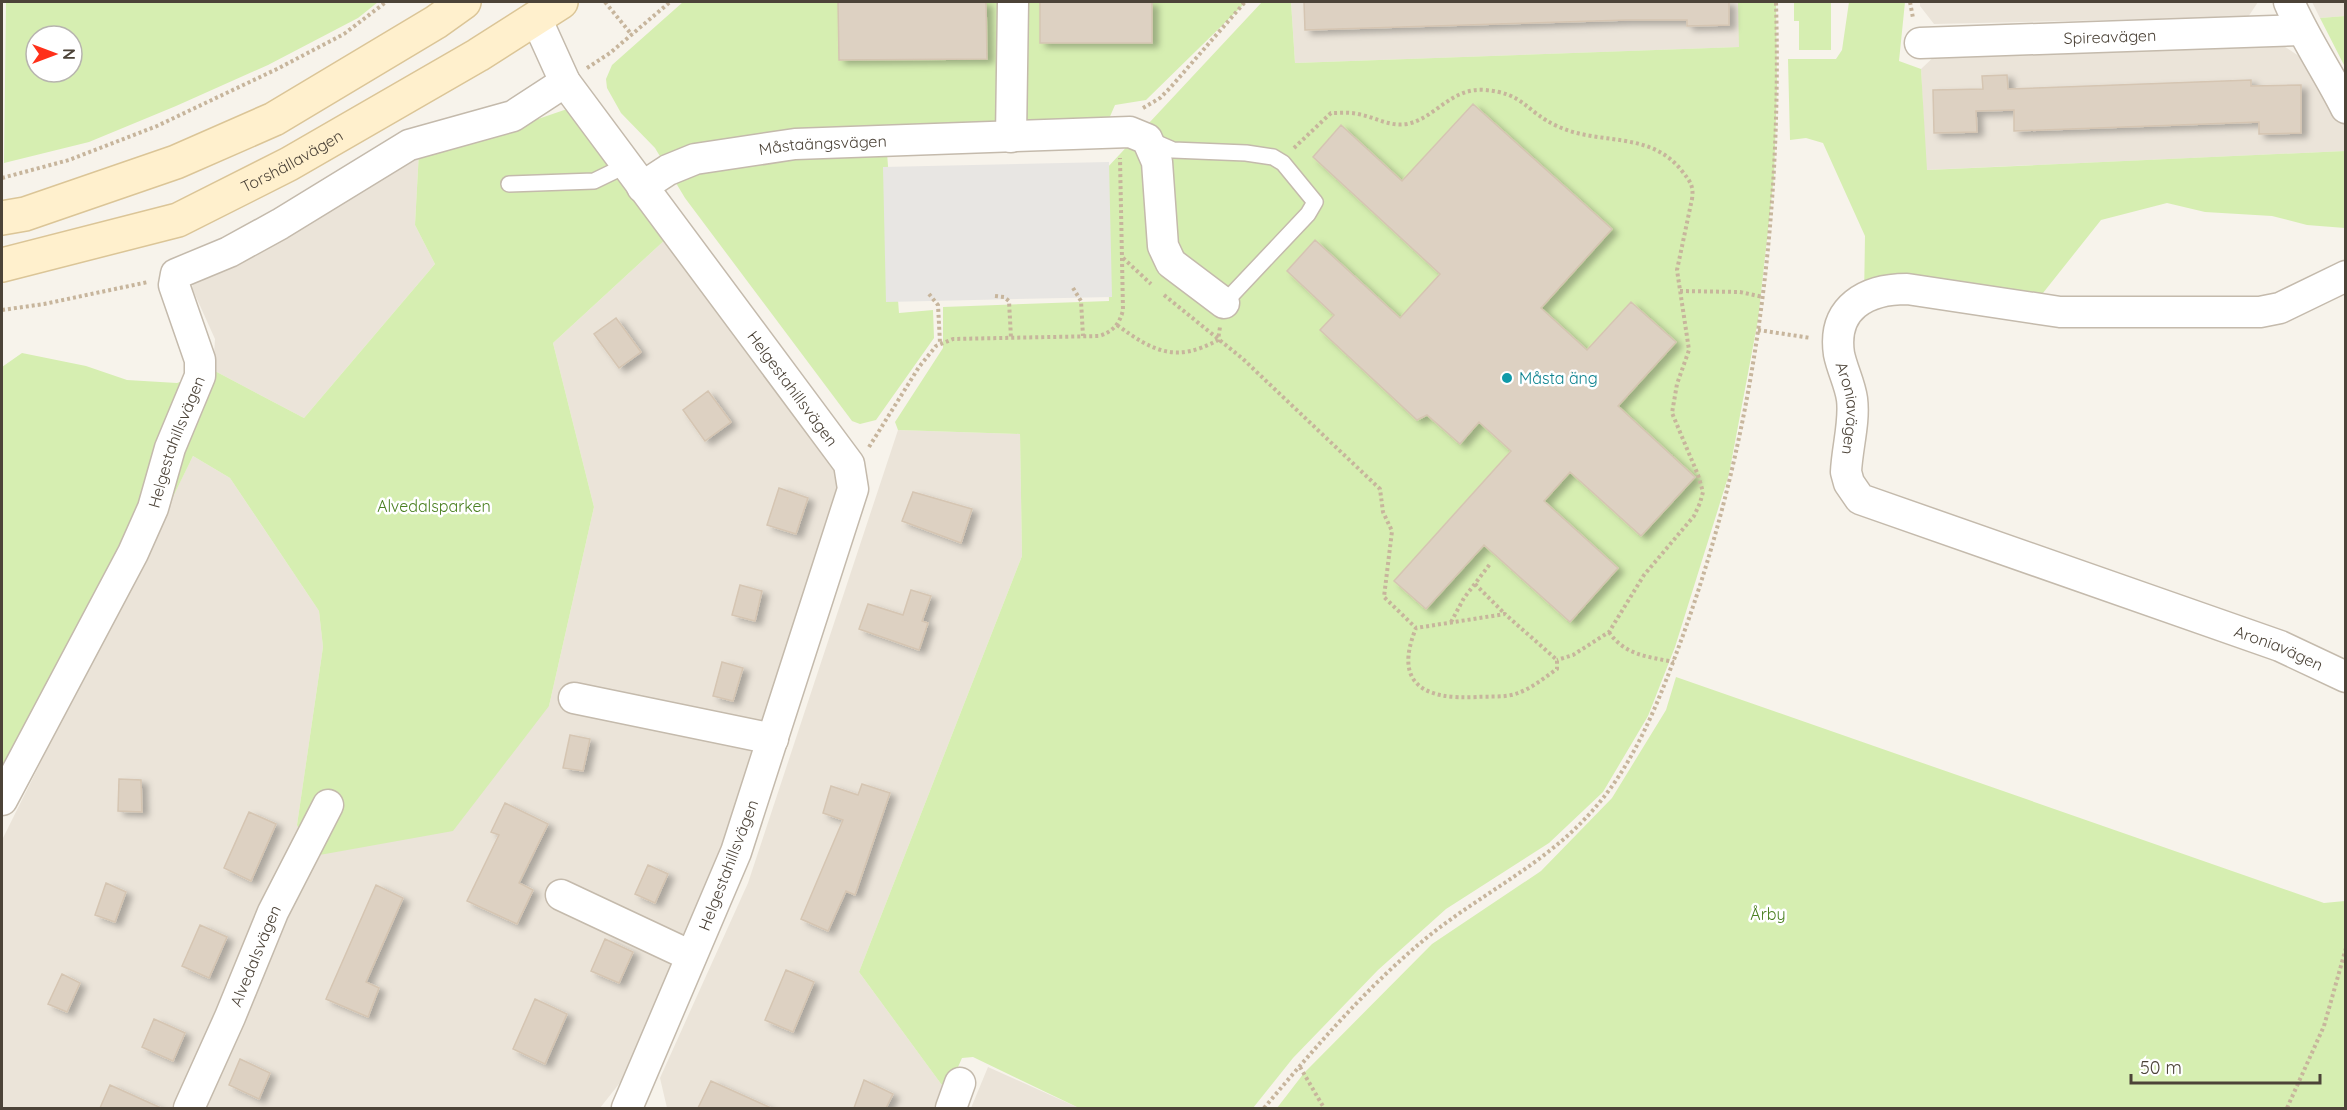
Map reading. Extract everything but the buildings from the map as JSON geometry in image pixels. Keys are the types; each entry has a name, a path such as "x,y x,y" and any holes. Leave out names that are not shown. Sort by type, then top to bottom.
{"main road":[{"path":"2,218 25,214 176,162 274,119 436,22 464,2"},
{"name":"Torshällavägen","path":"2,265 178,220 289,164 478,55 540,7"}],"street":[{"path":"1011,136 1012,2"},
{"path":"2289,2 2301,30 2324,64 2346,108"},
{"name":"Helgestahillsvägen","path":"540,7 565,82 849,464 853,489 736,852 627,1108"},
{"name":"Spireavägen","path":"1920,42 2301,30"},
{"path":"176,274 229,252 280,224 409,145 513,116 565,82"},
{"name":"Måstaängsvägen","path":"635,176 668,170 695,159 795,144 1011,136 1133,136"},
{"path":"1133,136 1157,162 1163,246 1171,262 1224,303"},
{"name":"Helgestahillsvägen","path":"2,800 124,572 153,508 170,448 200,376 200,360 174,285 176,274"},
{"name":"Aroniavägen","path":"2346,276 2280,308 2260,312 2060,312 1907,289 1887,289 1870,293 1855,303 1844,321 1839,341 1839,354 1852,398 1846,472 1849,483 1860,499 2280,646 2346,677"},
{"path":"574,698 773,739"},
{"name":"Alvedalsvägen","path":"189,1108 230,1017 273,912 328,805"},
{"path":"561,895 691,956"}],"lane":[{"path":"1133,136 1173,150 1273,156 1283,163 1315,202 1308,214 1224,303"},
{"path":"509,184 594,181 635,176"}],"path":[{"path":"2,178 87,153 157,126 278,69 344,33 386,2"},
{"path":"605,2 632,35"},
{"path":"565,82 632,35 670,2"},
{"path":"849,464 862,458 903,389 940,344 953,339 1107,334 1117,325 1124,310 1123,258 1133,136 1119,122 1124,113 1142,108 1160,98 1245,2"},
{"path":"1264,1108 1408,954 1483,897 1531,867 1576,829 1613,784 1630,756 1674,662 1697,596 1721,511 1758,330 1777,141 1776,2"},
{"path":"1283,163 1296,144 1330,113 1359,114 1386,124 1405,124 1416,121 1461,92 1482,90 1508,93 1554,125 1568,131 1640,142 1658,148 1674,161 1694,189 1677,270 1689,350 1677,384 1672,413 1703,492 1694,516 1644,575 1609,632 1572,655 1557,660"},
{"path":"1123,258 1154,287"},
{"path":"2,310 125,288 176,274"},
{"path":"1073,288 1081,301 1083,336"},
{"path":"1680,291 1740,292 1763,297"},
{"path":"929,294 938,305 940,344"},
{"path":"1163,295 1243,359 1380,489 1383,512 1392,531 1384,597 1416,627 1505,614"},
{"path":"996,297 1004,297 1009,301 1011,338"},
{"path":"1218,340 1224,303"},
{"path":"1117,325 1152,347 1171,354 1198,351 1218,340"},
{"path":"1758,330 1839,341"},
{"path":"1451,623 1490,564"},
{"path":"1416,627 1408,654 1408,668 1419,688 1434,694 1458,697 1515,695 1557,669 1557,660 1475,584"},
{"path":"1609,632 1615,641 1636,654 1674,662"},
{"path":"2287,1108 2324,1026 2346,948"},
{"path":"1300,1067 1324,1108"}],"shaded area":[{"path":"1291,2 1738,2 1740,47 1295,63"},
{"path":"1920,2 2258,2 2248,17 1934,24 1920,6"},
{"path":"2312,2 2345,2 2345,16 2320,18"},
{"path":"2276,41 2326,74 2345,125 2345,151 1926,170 1921,69 1939,52"},
{"path":"419,151 415,225 435,264 304,418 213,370 215,339 192,288 195,273"},
{"path":"1109,162 1112,297 886,302 883,167"},
{"path":"667,238 825,434 843,495 743,811 630,1070 600,1108 2,1108 2,840 193,456 230,478 319,611 323,647 297,825 549,706 594,507 553,343"},
{"path":"898,430 1020,434 1022,556 859,972 947,1092 940,1108 667,1108 660,1078 748,883"},
{"path":"988,1067 1079,1108 971,1108"}],"green space":[{"path":"6,2 378,2 358,18 268,65 89,142 4,163"},
{"path":"683,2 1246,2 1146,100 1115,105 1108,121 885,126 899,313 933,310 934,338 876,420 860,424 852,421 685,198 655,148 621,113 607,88 606,79 612,65"},
{"path":"1262,2 1291,2 1295,63 1739,47 1738,2 1776,2 1777,86 1774,176 1758,320 1729,474 1675,647 1648,716 1603,792 1549,843 1446,909 1378,970 1293,1058 1253,1108 1079,1108 973,1057 962,1058 947,1092 859,972 1022,556 1020,434 898,430 895,422 943,348 943,307 1109,301 1106,169"},
{"path":"1794,2 1831,2 1831,50 1799,50 1799,21 1794,21"},
{"path":"1849,2 1905,2 1899,61 1921,69 1927,170 2345,151 2345,228 2307,225 2272,216 2205,212 2167,203 2101,220 2043,293 2010,305 1864,300 1865,236 1823,143 1806,138 1790,140 1788,59 1836,59 1842,50"},
{"path":"2346,16 2345,67 2320,18"},
{"name":"Alvedalsparken","path":"573,107 667,238 553,343 594,507 549,706 453,831 314,856 297,825 323,647 319,611 230,478 193,456 95,656 2,800 2,367 22,353 86,366 127,380 177,383 213,370 304,418 435,264 415,225 419,151 477,140"},
{"name":"Årby","path":"1676,677 2324,903 2345,901 2345,1108 1277,1108 1304,1073 1432,944 1541,871 1612,798 1666,710"}],"place":[{"name":"Måsta äng","path":"1507,378"}]}
